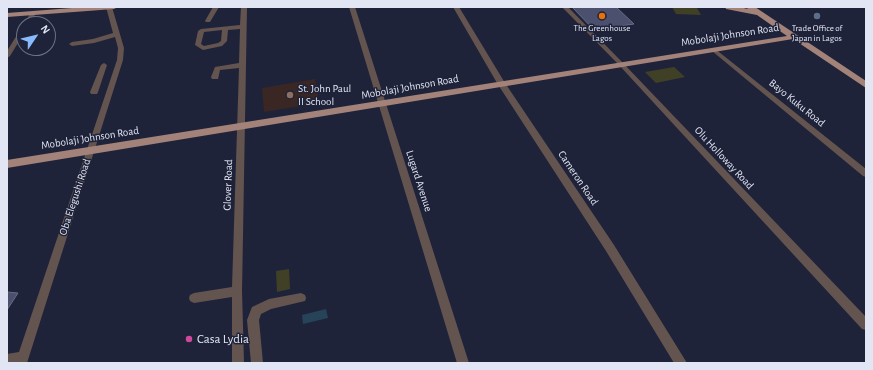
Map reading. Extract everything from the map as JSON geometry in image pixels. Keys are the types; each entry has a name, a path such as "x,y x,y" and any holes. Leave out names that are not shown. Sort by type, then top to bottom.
{"main road":[{"path":"7,14 114,7"},
{"path":"729,7 760,11 794,37 866,85"},
{"path":"750,7 760,11 866,77"},
{"name":"Mobolaji Johnson Road","path":"7,164 242,125 382,104 501,83 794,37"}],"street":[{"name":"Oba Elegushi Road","path":"22,360 115,76 121,53 109,7"},
{"path":"208,21 216,7"},
{"name":"Glover Road","path":"238,363 237,291 244,7"},
{"name":"Lugard Avenue","path":"352,7 463,363"},
{"name":"Cameron Road","path":"456,7 501,83 610,248 681,363"},
{"name":"Olu Holloway Road","path":"565,7 621,64 866,325"},
{"path":"225,29 243,27"},
{"path":"72,44 94,41 117,34"},
{"path":"7,56 16,41"},
{"name":"Bayo Kuku Road","path":"714,50 866,174"},
{"path":"94,92 104,65"},
{"path":"215,77 217,68 243,65"},
{"path":"99,78 115,76"},
{"path":"194,298 237,291"},
{"path":"257,363 253,320 256,311 269,304 301,298"},
{"path":"7,360 22,360"}],"shaded area":[{"name":"St. John Paul II School","path":"315,79 319,103 264,112 262,88"}],"green space":[{"path":"672,7 697,8 701,15 676,14"},
{"path":"674,67 685,77 656,83 645,72"},
{"path":"289,269 290,289 277,292 276,271"}],"water":[{"path":"326,309 328,318 303,324 302,315"}],"building":[{"name":"The Greenhouse Lagos","path":"572,7 616,7 634,24 594,30"},
{"path":"7,292 18,293 7,310"}],"place":[{"name":"The Greenhouse Lagos","path":"602,16"},
{"name":"Trade Office of Japan in Lagos","path":"817,16"},
{"name":"St. John Paul II School","path":"290,95"},
{"name":"Casa Lydia","path":"189,339"}]}
